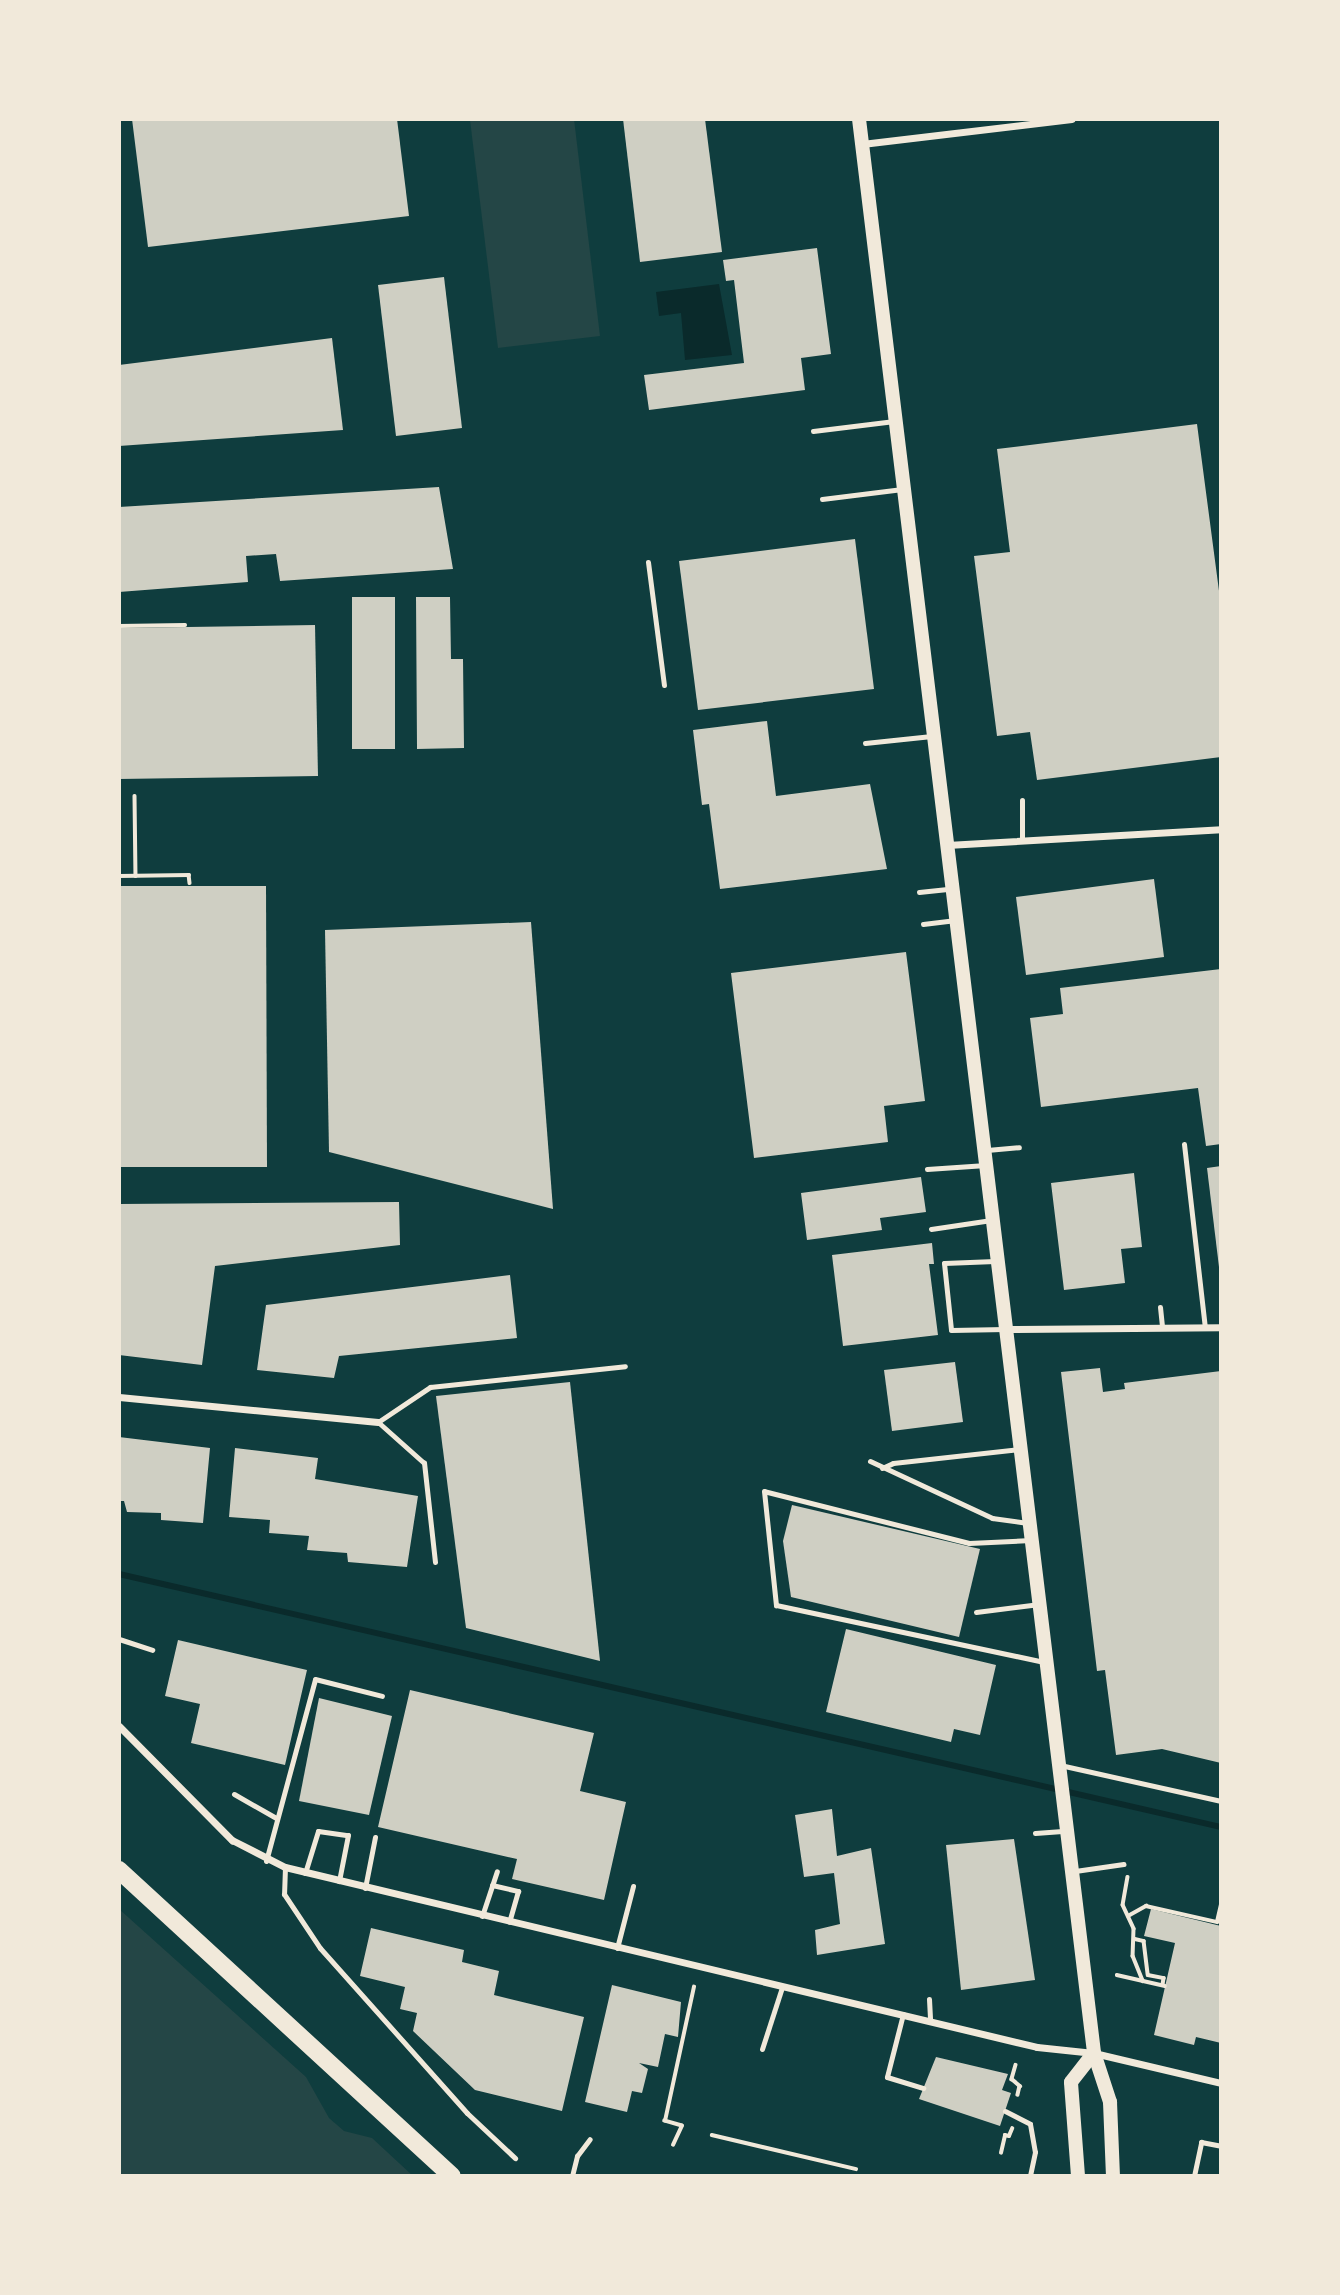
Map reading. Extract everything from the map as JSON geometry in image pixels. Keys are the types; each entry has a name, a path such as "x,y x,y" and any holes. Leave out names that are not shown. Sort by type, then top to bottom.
{"highway":[{"path":"119,1870 452,2176"}],"main road":[{"path":"859,119 1094,2053 1110,2102 1113,2176"},
{"path":"1078,2176 1071,2081 1094,2053"}],"street":[{"path":"862,144 1072,119"},
{"path":"947,845 1221,829"},
{"path":"1008,1329 1221,1327"},
{"path":"119,1397 378,1422"},
{"path":"119,1726 203,1815 266,1861 365,1888 1037,2047 1094,2053 1221,2084"}],"lane":[{"path":"813,431 895,420"},
{"path":"821,499 904,489"},
{"path":"648,562 664,685"},
{"path":"865,743 933,736"},
{"path":"1022,800 1022,841"},
{"path":"919,892 952,889"},
{"path":"923,924 956,920"},
{"path":"1184,1144 1205,1327"},
{"path":"927,1169 986,1158 1019,1147"},
{"path":"931,1229 994,1220"},
{"path":"999,1261 944,1263 951,1330 1008,1329"},
{"path":"1160,1307 1162,1327"},
{"path":"435,1562 424,1463 378,1422 430,1387 625,1366"},
{"path":"882,1468 893,1463 1022,1448"},
{"path":"870,1461 992,1518 1031,1523"},
{"path":"1033,1540 969,1543 764,1491 776,1605 1047,1663"},
{"path":"976,1612 1040,1603"},
{"path":"119,1639 152,1650"},
{"path":"266,1861 315,1679 382,1696"},
{"path":"1060,1770 1221,1801"},
{"path":"234,1794 276,1818"},
{"path":"1035,1833 1066,1830"},
{"path":"305,1873 318,1831 348,1835 339,1881"},
{"path":"365,1888 375,1837"},
{"path":"1071,1871 1127,1865"},
{"path":"285,1867 284,1894 320,1948 467,2113 515,2158"},
{"path":"482,1916 497,1871"},
{"path":"492,1885 518,1891 509,1922"},
{"path":"617,1948 632,1886"},
{"path":"762,2049 782,1987"},
{"path":"929,2000 930,2021"},
{"path":"903,2014 887,2077 923,2088"},
{"path":"1005,2111 1030,2124 1035,2152 1030,2176"},
{"path":"572,2176 577,2156 590,2139"},
{"path":"1194,2176 1202,2142 1221,2145"}],"path":[{"path":"119,626 185,625"},
{"path":"135,796 136,876"},
{"path":"119,876 190,875 190,883"},
{"path":"1127,1865 1122,1902 1135,1939 1133,1956 1143,1981"},
{"path":"1128,1916 1146,1906 1217,1922 1221,1905"},
{"path":"1117,1975 1164,1986 1164,1978 1148,1975 1144,1941 1135,1939"},
{"path":"673,2145 682,2126 665,2121 694,1987"},
{"path":"1016,2065 1012,2079 1020,2086 1018,2095"},
{"path":"1001,2153 1005,2136 1010,2136 1012,2129"},
{"path":"712,2135 856,2169"}],"shaded area":[{"path":"574,119 600,336 498,348 470,120"},
{"path":"719,284 732,355 685,360 681,313 659,316 656,292"},
{"path":"119,1909 306,2077 329,2118 344,2131 372,2138 413,2176 119,2176"}],"building":[{"path":"132,119 397,119 409,216 148,247"},
{"path":"623,119 705,119 722,252 640,262"},
{"path":"817,248 831,354 801,358 805,390 649,410 644,375 744,363 734,280 726,281 723,260"},
{"path":"444,277 462,428 396,436 378,285"},
{"path":"332,338 343,430 119,446 119,365"},
{"path":"1197,424 1221,606 1221,757 1037,780 1030,732 997,736 974,556 1010,552 997,449"},
{"path":"439,487 453,569 280,581 276,554 246,556 248,582 119,592 119,507"},
{"path":"855,539 874,689 698,710 679,561"},
{"path":"352,597 395,597 395,749 352,749"},
{"path":"416,597 450,597 451,659 463,659 464,748 417,749"},
{"path":"315,625 318,776 119,779 119,628"},
{"path":"767,721 776,796 870,784 887,869 720,889 709,804 702,805 693,730"},
{"path":"1154,879 1164,957 1026,975 1016,897"},
{"path":"119,886 266,886 267,1167 119,1167"},
{"path":"531,922 553,1209 329,1152 325,930"},
{"path":"906,952 925,1101 884,1106 888,1142 754,1158 731,973"},
{"path":"1221,969 1221,1144 1206,1146 1198,1088 1041,1107 1030,1018 1063,1014 1060,988"},
{"path":"1221,1166 1221,1267 1219,1267 1207,1168"},
{"path":"1134,1173 1142,1247 1121,1249 1125,1283 1064,1290 1051,1183"},
{"path":"921,1177 926,1212 880,1218 882,1230 807,1240 801,1193"},
{"path":"399,1202 400,1245 215,1266 202,1365 119,1355 119,1204"},
{"path":"932,1243 934,1264 929,1264 938,1335 843,1346 832,1255"},
{"path":"510,1275 517,1338 339,1356 334,1378 257,1370 266,1305"},
{"path":"955,1362 963,1422 892,1431 884,1370"},
{"path":"1100,1368 1103,1392 1125,1389 1124,1383 1221,1371 1221,1763 1162,1749 1116,1755 1105,1670 1097,1671 1061,1372"},
{"path":"570,1382 600,1661 466,1628 436,1396"},
{"path":"119,1437 210,1448 203,1523 161,1520 161,1513 127,1512 124,1501 119,1501"},
{"path":"235,1448 318,1458 315,1479 418,1496 407,1567 348,1562 347,1553 307,1550 309,1536 269,1533 270,1520 229,1517"},
{"path":"792,1505 980,1549 959,1637 791,1597 783,1541"},
{"path":"846,1629 996,1665 980,1735 954,1729 951,1742 826,1712"},
{"path":"178,1640 307,1670 285,1765 191,1743 200,1704 165,1696"},
{"path":"410,1690 594,1733 580,1791 626,1802 604,1900 512,1879 517,1859 378,1827"},
{"path":"319,1698 392,1716 369,1815 299,1801"},
{"path":"832,1809 837,1856 871,1848 885,1944 817,1955 815,1930 840,1924 834,1873 804,1877 795,1815"},
{"path":"1014,1839 1035,1980 961,1990 946,1845"},
{"path":"1151,1909 1221,1926 1221,2043 1196,2037 1194,2045 1154,2035 1175,1943 1144,1936"},
{"path":"371,1928 464,1950 462,1962 499,1971 494,1995 584,2017 562,2111 475,2090 413,2031 417,2013 400,2009 405,1987 360,1976"},
{"path":"612,1985 681,2002 678,2037 665,2034 658,2067 639,2063 648,2069 642,2093 632,2091 627,2112 585,2102"},
{"path":"936,2057 1008,2074 1002,2090 1011,2093 1000,2126 919,2099"}],"waterway":[{"path":"119,1574 1221,1827"}]}
